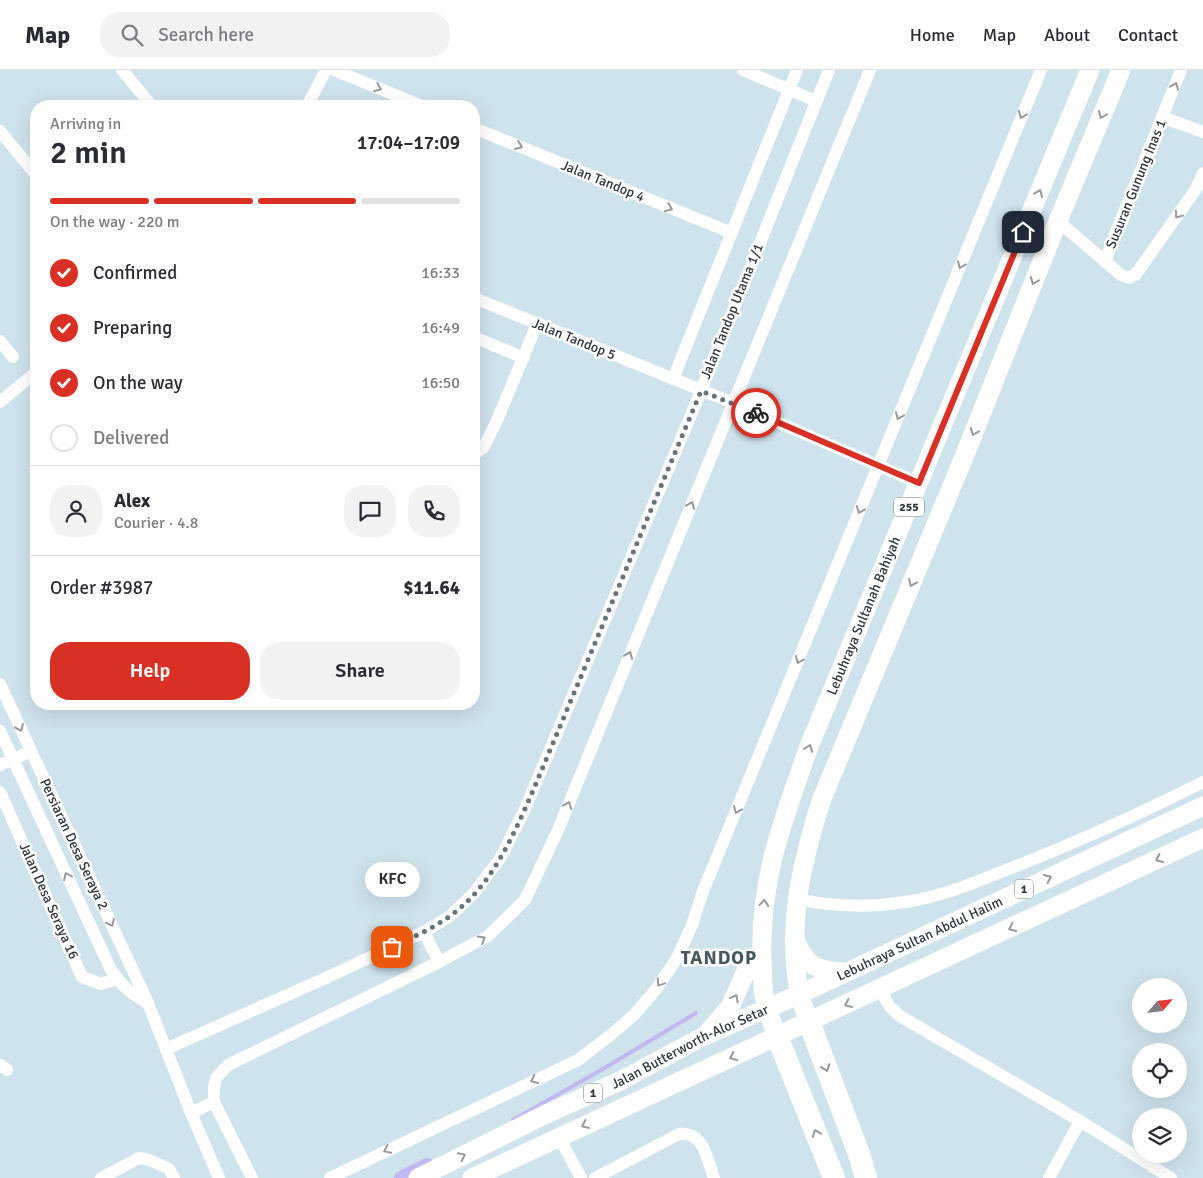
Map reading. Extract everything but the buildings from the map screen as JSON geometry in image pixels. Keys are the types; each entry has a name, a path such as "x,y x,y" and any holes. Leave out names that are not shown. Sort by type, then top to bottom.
{"highway":[{"path":"809,1022 859,1154 866,1178"},
{"path":"777,1036 834,1178"}],"main road":[{"name":"Lebuhraya Sultanah Bahiyah","path":"777,1036 763,994 762,952 765,895 779,830 810,744 1090,70"},
{"name":"255","path":"800,994 795,937 796,899 806,850 821,801 1121,70"},
{"name":"Lebuhraya Sultan Abdul Halim","path":"800,994 1203,806"},
{"name":"1","path":"809,1022 1203,838"},
{"path":"795,937 805,958 814,967 828,971 845,972"},
{"path":"704,1036 730,1007 746,972 762,952"},
{"path":"800,994 809,1022"},
{"name":"Jalan Butterworth-Alor Setar","path":"418,1178 544,1115 622,1080 704,1036 800,994"},
{"name":"Jalan Butterworth-Alor Setar","path":"472,1178 809,1022"}],"street":[{"path":"122,70 147,100"},
{"path":"310,100 326,70"},
{"path":"334,70 407,100"},
{"path":"743,70 816,101"},
{"path":"674,379 797,70"},
{"name":"Jalan Tandop Utama 1/1","path":"166,1049 328,978 424,932 450,916 474,893 501,857 512,838 608,615 701,391 829,70"},
{"path":"252,1178 214,1102 216,1078 228,1065 439,962 488,936 525,900 532,888 870,70"},
{"path":"330,1178 578,1060 634,1015 657,988 677,958 1041,70"},
{"name":"Susuran Gunung Inas 1","path":"1181,70 1114,237 1106,262 1125,278 1136,274 1196,189 1203,173"},
{"path":"1162,117 1203,132"},
{"name":"Jalan Tandop 4","path":"480,130 732,233"},
{"path":"0,131 30,168"},
{"path":"1058,221 1106,262"},
{"name":"Jalan Tandop 5","path":"480,300 733,403 879,464 919,483"},
{"path":"480,450 484,447 524,358 537,324"},
{"path":"480,340 524,358"},
{"path":"0,341 13,357"},
{"path":"0,402 30,377"},
{"name":"Persiaran Desa Seraya 2","path":"0,684 148,1003 191,1113 220,1178"},
{"name":"Persiaran Desa Seraya 2","path":"0,731 111,970 132,995 148,1003"},
{"path":"0,765 30,751"},
{"path":"796,899 825,905 876,906 907,902 937,895 1039,858 1203,782"},
{"name":"Jalan Desa Seraya 16","path":"0,792 82,976 100,984 117,978"},
{"path":"424,932 439,962"},
{"path":"880,989 889,1006 900,1016 1080,1121 1171,1178"},
{"path":"191,1113 214,1102"},
{"path":"1049,1178 1080,1121"},
{"path":"595,1178 678,1134 692,1134 700,1140 714,1178"},
{"path":"559,1137 582,1178"},
{"path":"101,1178 139,1158 161,1165 174,1178"}],"waterway":[{"path":"513,1120 696,1013"},
{"path":"401,1178 427,1165"}],"way so far":[{"path":"392,947 424,932 450,916 474,893 487,877 512,838 608,615 701,391 756,413"}],"place":[{"name":"KFC","path":"392,947"}],"district":[{"name":"TANDOP","path":"719,958"}],"route":[{"path":"756,413 879,464 919,483 1023,232"}]}
